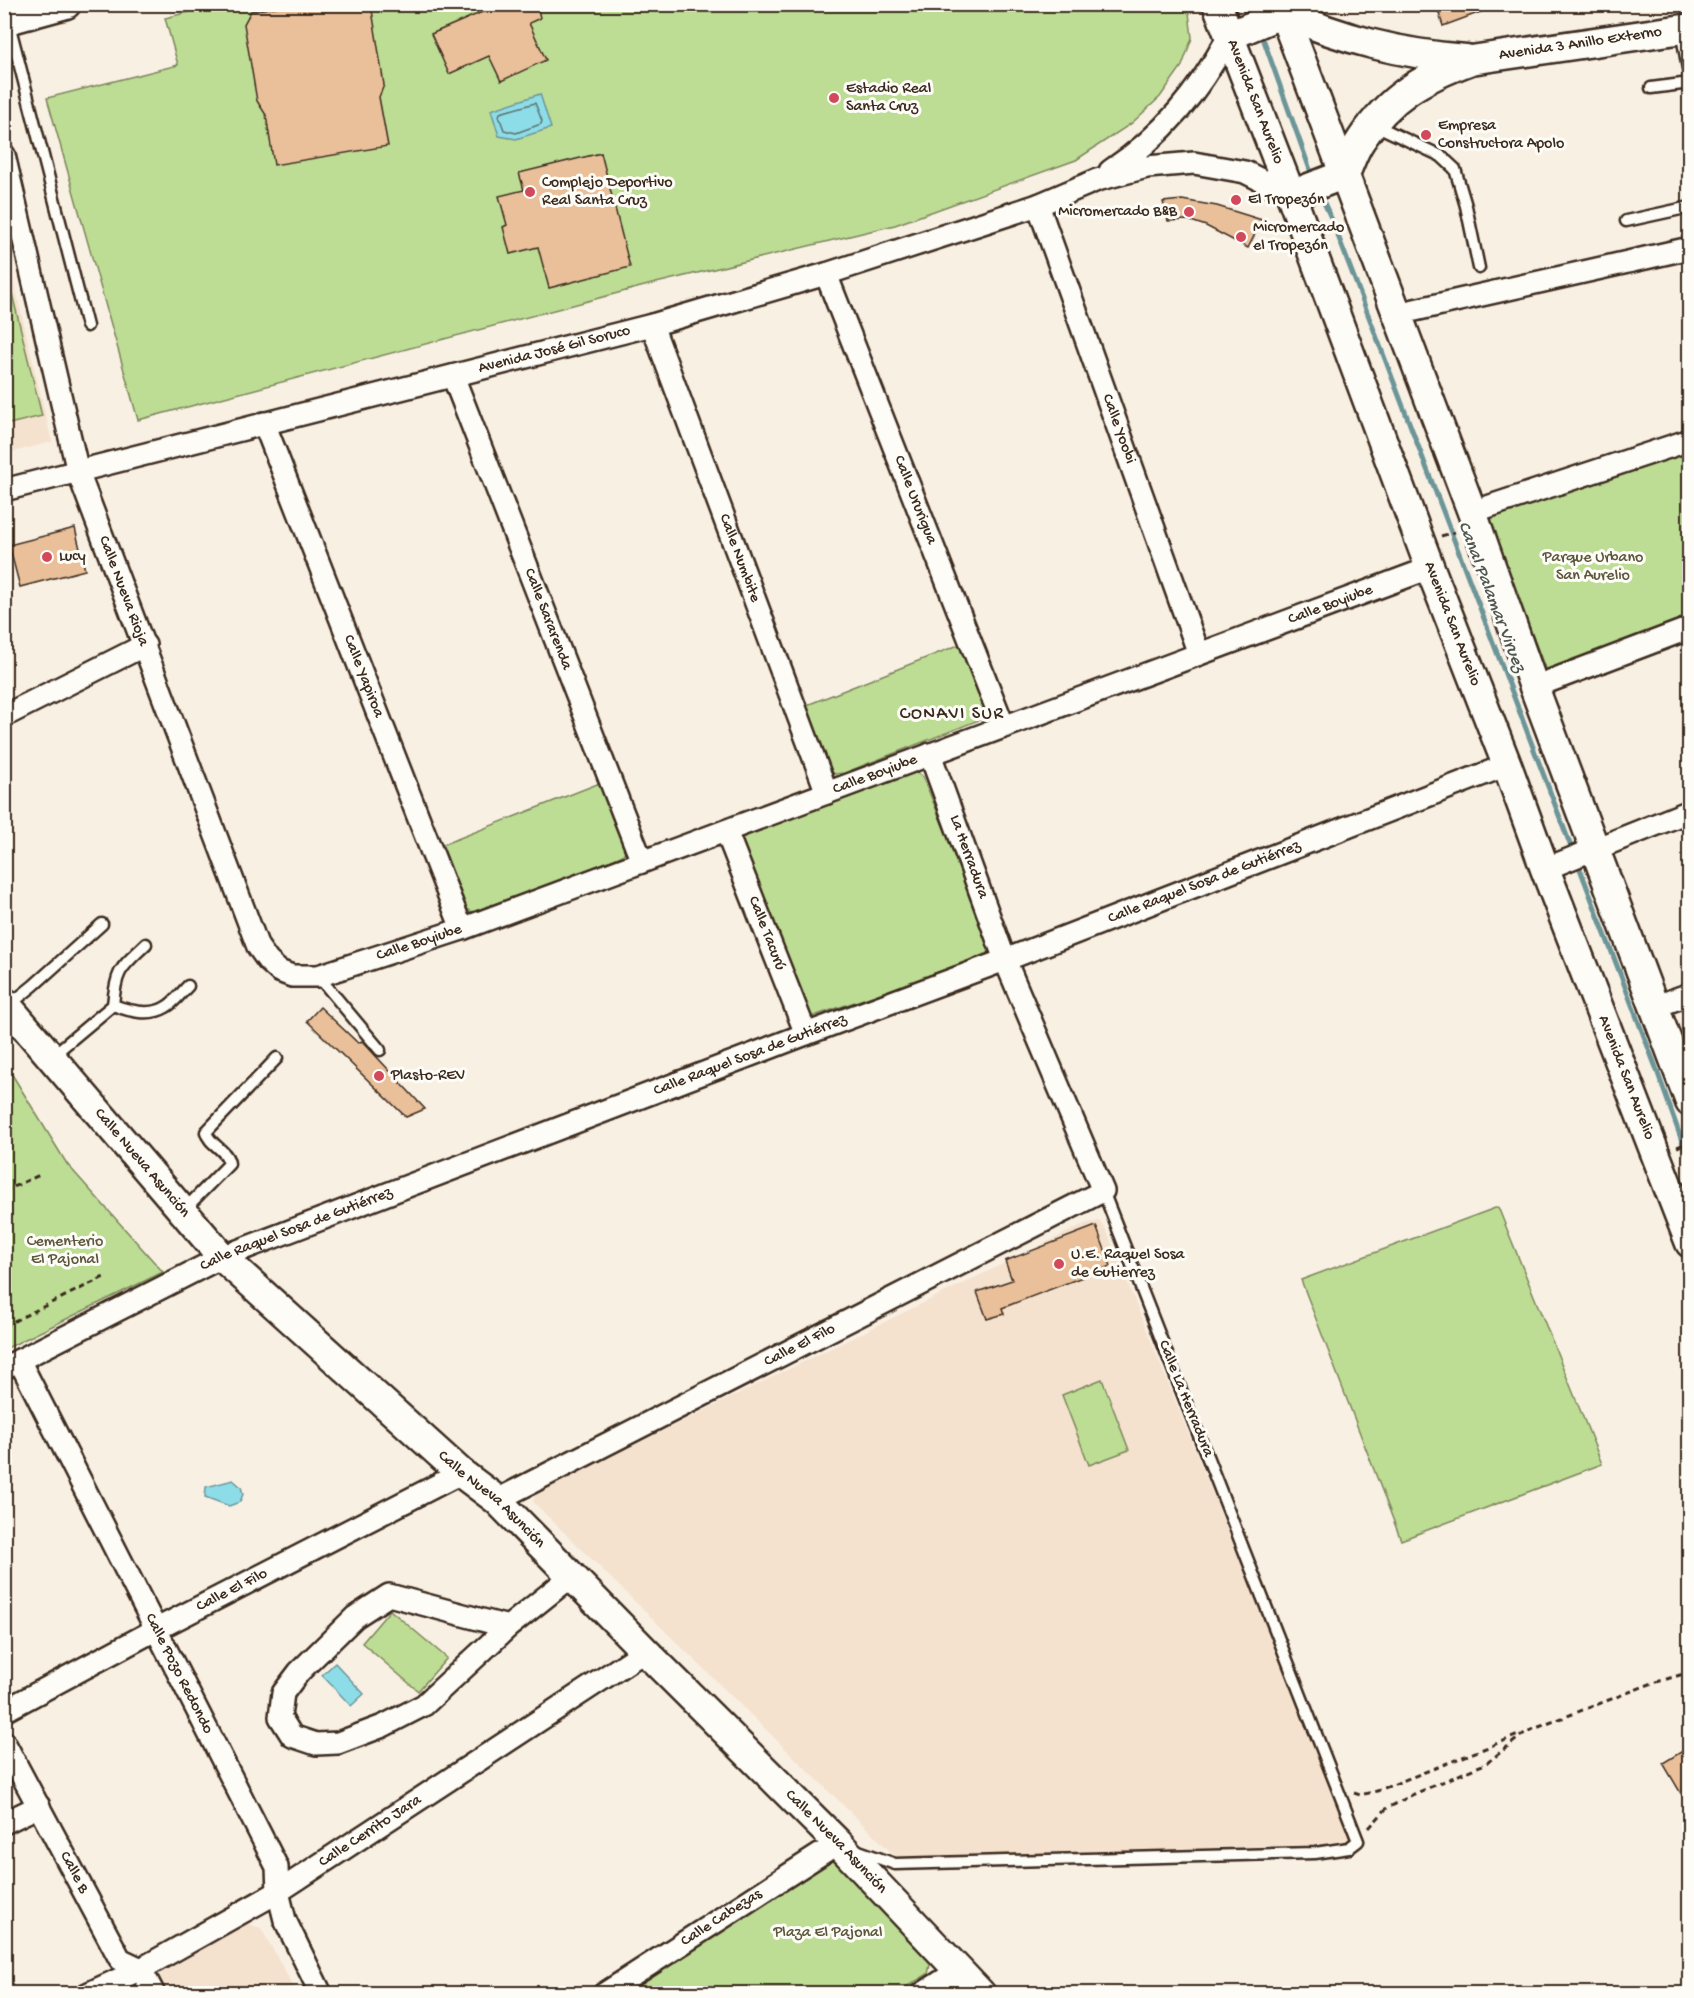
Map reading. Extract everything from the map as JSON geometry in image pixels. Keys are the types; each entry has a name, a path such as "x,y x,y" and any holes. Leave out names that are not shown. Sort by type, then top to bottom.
{"main road":[{"path":"6,21 66,4"},
{"name":"Avenida San Aurelio","path":"1217,4 1296,193 1430,568 1550,868 1689,1243"},
{"path":"1231,35 1280,11 1340,176 1397,314 1464,522 1534,687 1591,852 1654,1007 1689,1102"},
{"name":"Avenida 3 Anillo Externo","path":"1280,11 1319,29 1365,43 1432,57 1471,60"},
{"name":"Avenida 3 Anillo Externo","path":"1340,176 1359,142 1380,113 1407,90 1437,72 1471,60 1685,29"},
{"path":"1296,193 1340,176"},
{"name":"Calle Nueva Asunción","path":"5,1005 52,1056 222,1257 461,1473 497,1500 838,1843 981,1994"}],"street":[{"name":"Avenida José Gil Soruco","path":"1097,180 1130,158 1160,132 1187,102 1231,35"},
{"name":"Calle Nueva Rioja","path":"4,155 78,472 258,947 279,971 292,976 318,976"},
{"name":"Avenida José Gil Soruco","path":"4,490 652,325 826,274 1038,205 1097,180 1147,167 1194,163 1245,172 1296,193"},
{"name":"Calle Yoobi","path":"1038,205 1199,654"},
{"path":"1397,314 1689,248"},
{"name":"Calle Ururigua","path":"826,274 1004,727"},
{"name":"Calle Numbite","path":"652,325 827,793"},
{"name":"Calle Sararenda","path":"453,376 642,862"},
{"name":"Calle Yapiroa","path":"264,423 462,929"},
{"path":"1464,522 1689,441"},
{"name":"Calle Boyiube","path":"318,976 462,929 1430,568"},
{"path":"1534,687 1689,628"},
{"path":"4,716 145,645"},
{"name":"La Herradura","path":"930,754 1005,960"},
{"name":"Calle Raquel Sosa de Gutiérrez","path":"12,1364 222,1257 1005,960 1507,765"},
{"path":"1550,868 1689,811"},
{"name":"Calle Tacurú","path":"726,831 806,1034"},
{"name":"Calle La Herradura","path":"1005,960 1103,1191"},
{"path":"1654,1007 1689,994"},
{"name":"Calle El Filo","path":"497,1500 1103,1191"},
{"name":"Calle Pozo Redondo","path":"12,1364 155,1630 277,1867 278,1892 285,1920 321,1994"},
{"name":"Calle El Filo","path":"4,1711 155,1630 461,1473"},
{"path":"508,1627 389,1595 355,1617 299,1672 283,1693 280,1717 292,1736 316,1744 338,1743 383,1726 424,1705 508,1627 573,1575"},
{"name":"Calle Cerrito Jara","path":"87,1994 141,1969 278,1892 645,1651"},
{"name":"Calle B","path":"4,1742 120,1959 141,1969 154,1994"},
{"path":"4,1823 39,1806"},
{"name":"Calle Cabezas","path":"604,1994 838,1843"},
{"path":"922,1994 959,1970"}],"lane":[{"path":"6,21 87,326"},
{"path":"1651,88 1689,82 1685,29"},
{"path":"1373,124 1441,156 1455,169 1466,206 1479,268"},
{"path":"1626,221 1689,207"},
{"path":"5,1005 33,986 102,924"},
{"path":"52,1056 113,1005 116,977 125,964 146,944"},
{"path":"318,976 380,1050"},
{"path":"113,1005 128,1011 144,1013 166,1008 188,986"},
{"path":"183,1211 230,1164 228,1157 208,1138 206,1132 277,1058"},
{"name":"Calle La Herradura","path":"1103,1191 1358,1841"},
{"path":"838,1843 895,1864 1315,1852 1349,1848 1358,1841"}],"path":[{"path":"1436,538 1464,522"},
{"path":"4,1191 42,1174"},
{"path":"4,1326 104,1277"},
{"path":"1338,1789 1360,1795 1377,1791 1650,1684 1689,1672"},
{"path":"1358,1841 1386,1809 1414,1794 1487,1763 1526,1732"}],"shaded area":[{"path":"4,240 52,442 5,454 4,453"},
{"path":"1099,1221 1106,1229 1351,1836 1348,1841 1341,1844 900,1859 533,1502 536,1493 1086,1223"},
{"path":"245,1923 261,1928 297,1993 167,1993 159,1979 166,1963"}],"green space":[{"name":"Complejo Deportivo Real Santa Cruz","path":"1188,4 1192,38 1182,66 1160,97 1132,123 1076,160 895,225 652,284 138,420 47,98 178,65 165,18 217,5"},
{"path":"4,261 42,416 5,425 4,425"},
{"name":"Parque Urbano San Aurelio","path":"1689,451 1689,617 1546,671 1488,517"},
{"path":"966,642 988,707 979,720 844,773 835,774 825,768 802,707"},
{"path":"914,769 923,777 990,941 991,949 987,957 811,1017 803,1014 738,845 740,835"},
{"path":"605,781 627,841 626,851 621,856 484,913 474,913 467,909 442,845"},
{"name":"Cementerio El Pajonal","path":"5,1063 67,1164 163,1272 5,1349"},
{"path":"1498,1207 1602,1464 1401,1540 1301,1280"},
{"path":"1102,1379 1129,1450 1089,1465 1062,1395"},
{"path":"390,1610 447,1658 418,1691 362,1643"},
{"name":"Plaza El Pajonal","path":"835,1857 927,1950 930,1965 928,1974 896,1993 625,1994 827,1861"}],"water":[{"path":"540,94 551,128 516,139 499,136 491,110"},
{"path":"233,1480 241,1487 243,1494 240,1502 229,1506 205,1497 206,1487"},
{"path":"335,1663 364,1694 351,1706 322,1675"}],"building":[{"path":"295,4 371,4 384,85 379,97 388,146 274,165 266,115 257,101 244,24 251,11"},
{"path":"501,4 537,4 540,18 529,23 546,60 501,81 489,56 449,74 431,34"},
{"path":"1436,4 1497,4 1497,6 1443,26"},
{"path":"601,153 630,267 549,288 538,247 510,254 503,227 507,225 499,196 524,190 519,173"},
{"path":"1182,200 1217,206 1262,220 1248,248 1206,226 1188,220 1168,221 1163,202"},
{"name":"Lucy","path":"75,528 85,570 20,587 9,545"},
{"name":"Plasto-REV","path":"320,1007 358,1043 362,1041 425,1109 406,1117 307,1021"},
{"path":"1096,1226 1111,1266 1002,1308 1004,1314 987,1319 977,1292 1012,1280 1005,1261"},
{"path":"1689,1747 1689,1807 1663,1763"}],"waterway":[{"path":"1249,4 1251,8"},
{"name":"Canal Palamar Viruez","path":"1264,41 1313,178"},
{"name":"Canal Palamar Viruez","path":"1319,192 1332,220 1573,852"},
{"name":"Canal Palamar Viruez","path":"1577,861 1690,1164"}],"place":[{"name":"Estadio Real Santa Cruz","path":"834,98"},
{"name":"Empresa Constructora Apolo","path":"1426,135"},
{"name":"Complejo Deportivo Real Santa Cruz","path":"530,192"},
{"name":"El Tropezón","path":"1236,200"},
{"name":"Micromercado B&B","path":"1189,212"},
{"name":"Micromercado el Tropezón","path":"1241,237"},
{"name":"Lucy","path":"47,557"},
{"name":"Plasto-REV","path":"379,1076"},
{"name":"U.E. Raquel Sosa de Gutierrez","path":"1059,1264"}],"district":[{"name":"CONAVI SUR","path":"952,714"}]}
